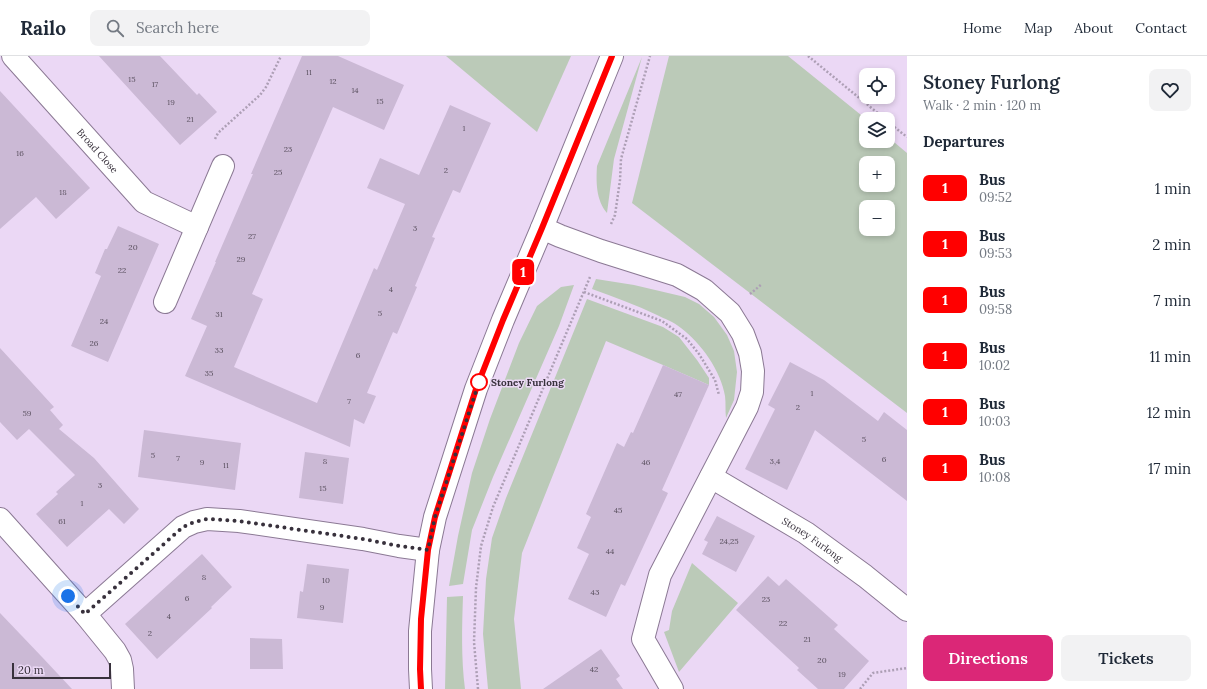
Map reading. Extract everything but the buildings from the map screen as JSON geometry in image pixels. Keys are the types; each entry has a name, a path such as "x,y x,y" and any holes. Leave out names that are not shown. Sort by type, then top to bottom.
{"street":[{"name":"Broad Close","path":"13,56 144,202 197,227"},
{"path":"421,689 420,631 428,550 435,517 476,389 612,56"},
{"path":"165,302 223,166"},
{"path":"542,228 602,251 677,276 704,290 730,313 743,334 750,353 753,371 752,392 747,407 660,575 644,639 672,689"},
{"name":"Stoney Furlong","path":"711,477 806,533 865,576 907,610"},
{"path":"0,519 85,614 115,651 120,660 122,669 123,689"},
{"path":"85,614 183,527 194,522 207,519 239,521 428,550"}],"path":[{"path":"223,166 206,159 213,142 218,133 260,95 266,87 281,56"},
{"path":"478,689 474,642 476,588 481,546 493,507 602,251 615,215 620,180 621,159 650,56"},
{"path":"808,56 876,112"},
{"path":"895,128 907,138"},
{"path":"584,292 662,321 687,339 699,354 715,380 720,399"},
{"path":"860,689 873,673 907,668"}],"green space":[{"path":"446,56 571,56 537,132"},
{"path":"669,56 788,56 859,113 859,148 895,148 895,143 907,153 907,413 632,203"},
{"path":"642,57 614,159 607,213 603,208 599,197 597,166"},
{"path":"596,279 634,285 685,297 699,304 714,317 727,335 734,351 737,372 734,400 726,418 723,387 715,367 696,341 675,324 649,311 592,289"},
{"path":"574,285 559,326 493,477 472,530 463,584 449,586 472,473 490,419 519,343 537,306 561,287"},
{"path":"587,299 663,327 679,337 709,378 709,385 606,341 522,553 514,619 521,689 488,689 483,634 486,579 492,538 506,498"},
{"path":"692,563 738,603 679,672 664,632 669,630 672,611"},
{"path":"463,596 462,654 465,689 445,689 447,597"}],"bus line":[{"name":"1","path":"421,689 420,631 428,550 435,517 476,389 612,56"}],"place":[{"name":"Stoney Furlong","path":"479,382"}],"route":[{"path":"68,596 85,614 183,527 194,522 207,519 239,521 428,550 435,517 479,382"}]}
